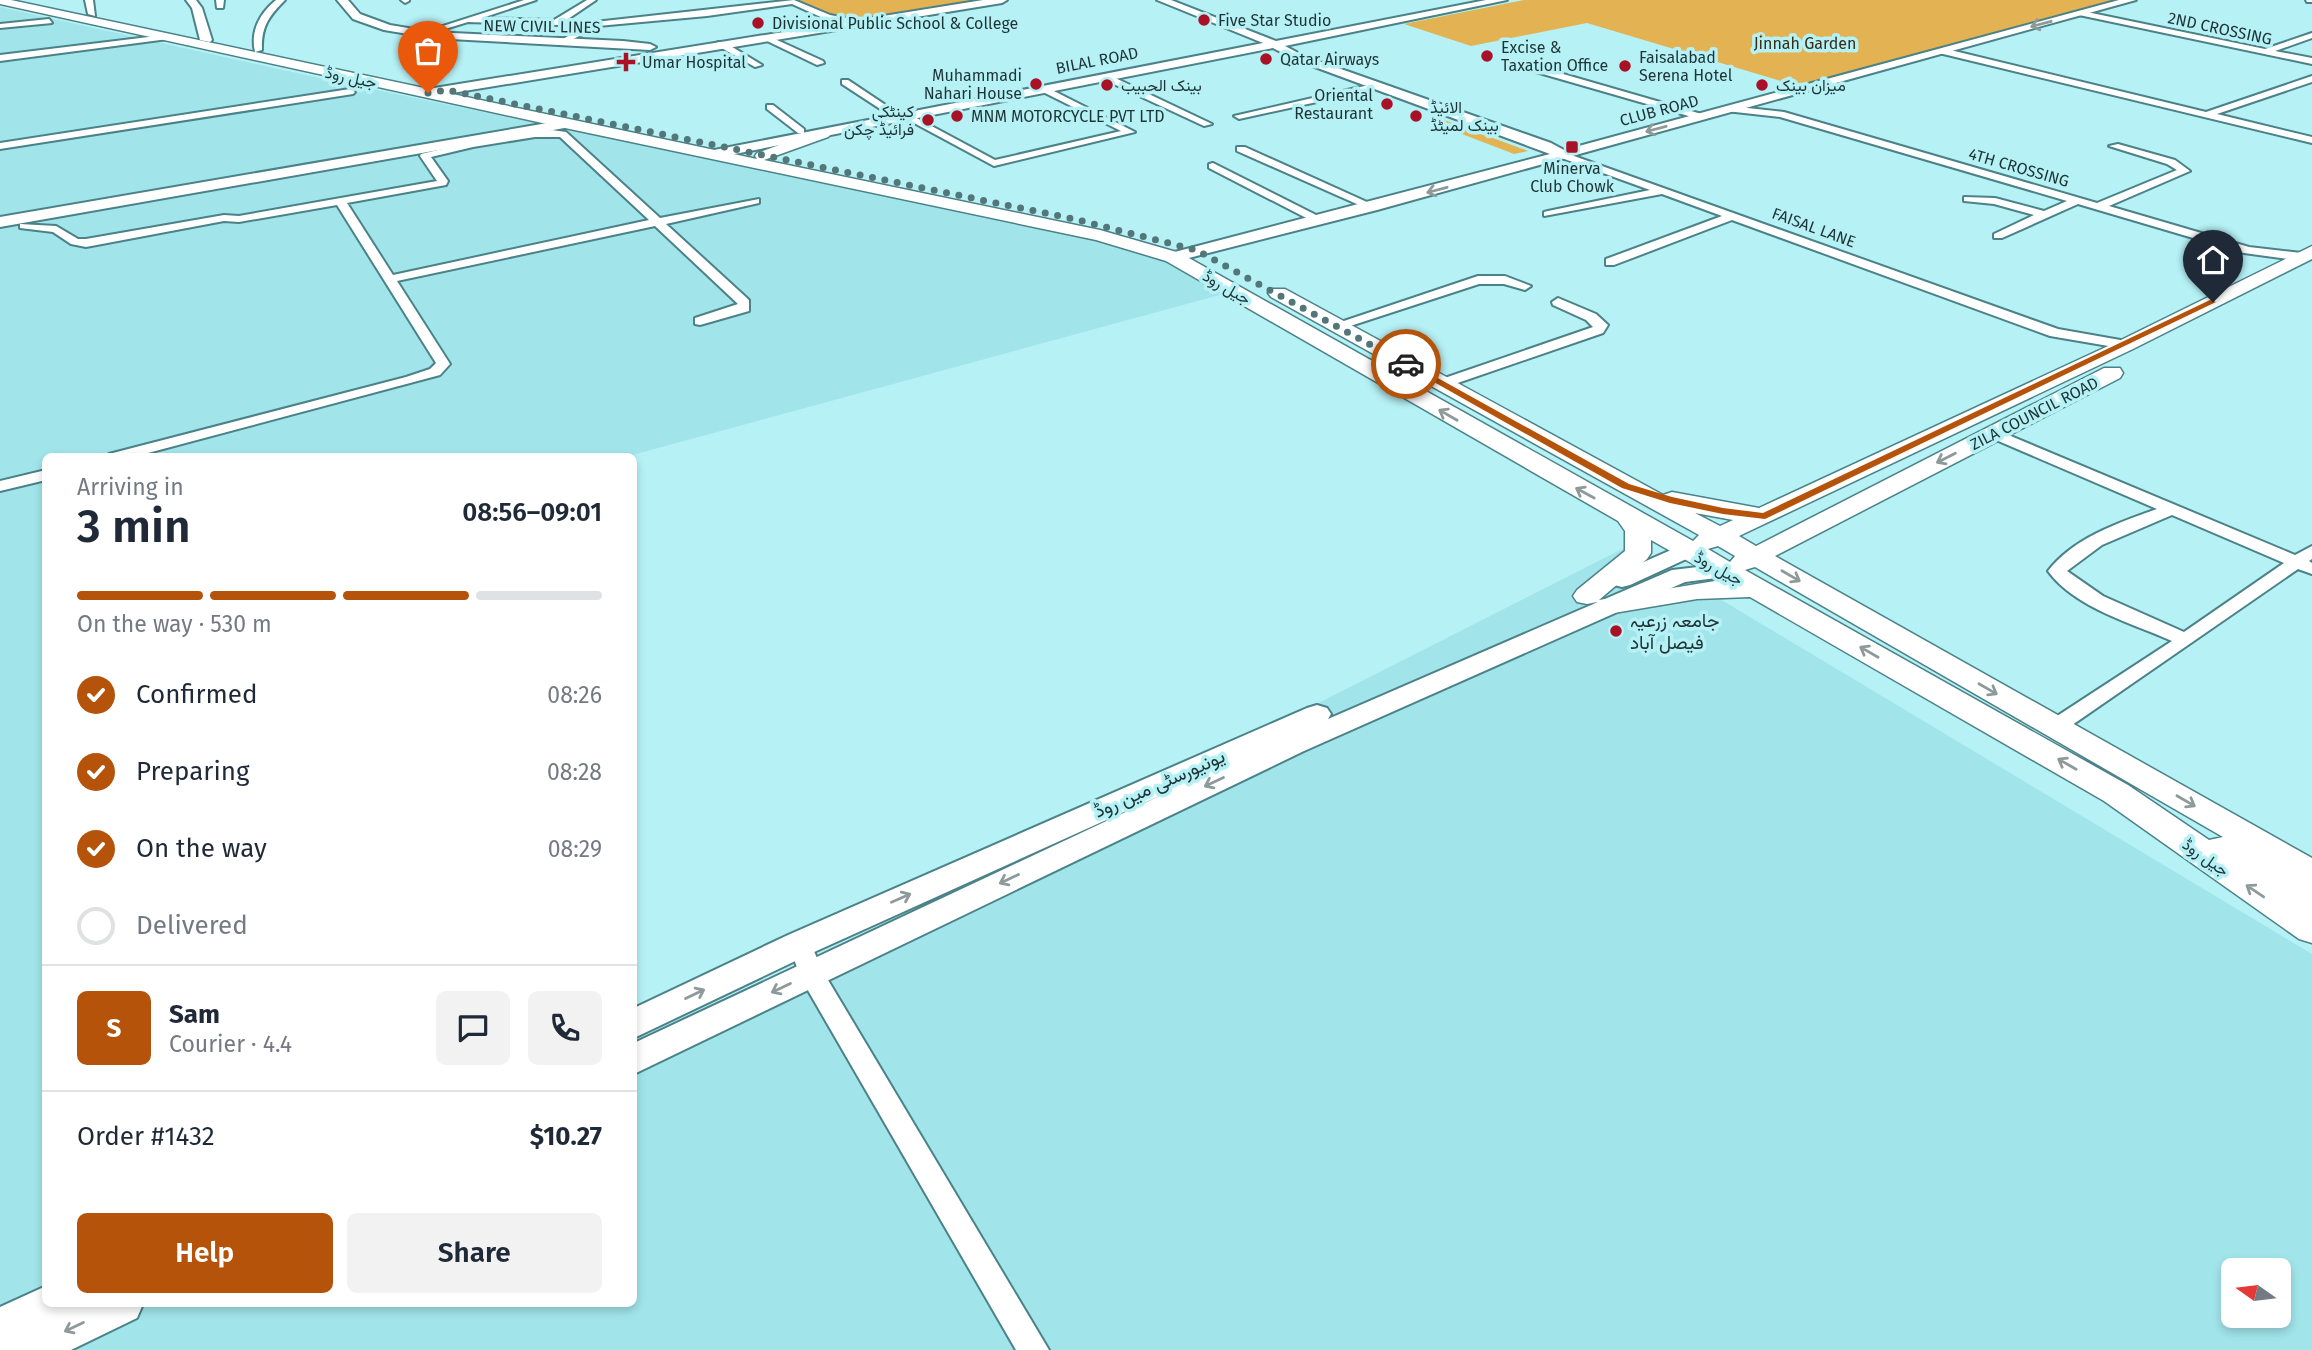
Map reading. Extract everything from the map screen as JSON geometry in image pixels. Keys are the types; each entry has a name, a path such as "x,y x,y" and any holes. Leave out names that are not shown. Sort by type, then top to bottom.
{"main road":[{"name":"جیل روڈ","path":"27,0 90,7 206,40 447,90 1184,254 1628,517 1684,562 1724,571 2116,793 2312,929"},
{"path":"191,0 197,8 206,40"},
{"name":"NEW CIVIL LINES","path":"342,0 346,9 364,21 422,34 461,39 615,43 667,53"},
{"path":"428,93 1002,0"},
{"path":"1162,0 1267,46"},
{"name":"BILAL ROAD","path":"735,150 1203,60 1460,1 1481,0"},
{"name":"BILAL ROAD","path":"1308,37 1502,0"},
{"name":"CLUB ROAD","path":"1184,254 1320,221 2131,0"},
{"name":"جیل روڈ","path":"0,1 565,124 710,150 735,150 1074,219 1184,254 1336,326 1756,557 2312,875"},
{"path":"2098,9 2116,20"},
{"path":"2075,15 2116,20"},
{"path":"1203,60 1267,46"},
{"name":"BILAL ROAD","path":"710,150 1267,46"},
{"name":"FAISAL LANE","path":"1267,46 1369,88 1535,150 1560,154"},
{"name":"FAISAL LANE","path":"1267,46 1546,146 1560,154"},
{"path":"1957,47 1969,57"},
{"path":"1925,55 1969,57"},
{"path":"0,222 565,124"},
{"path":"763,156 823,134"},
{"path":"1536,162 1586,163 1583,155 1588,147"},
{"name":"ZILA COUNCIL ROAD","path":"1684,562 1719,537 2126,345 2277,269 2309,260"},
{"name":"ZILA COUNCIL ROAD","path":"1724,571 1994,434 2309,260"},
{"path":"1625,486 1683,503 1765,516"},
{"path":"1597,601 1638,553 1638,531 1628,517"},
{"name":"یونیورسٹی مین روڈ","path":"637,1023 800,944 1263,748 1684,562"},
{"path":"1597,601 1644,601 1682,591 1722,586 1758,590"},
{"name":"یونیورسٹی مین روڈ","path":"637,1058 1263,748"},
{"path":"2146,814 2265,871 2312,898"},
{"path":"2260,843 2312,867"},
{"path":"0,1329 46,1307"},
{"path":"25,1350 116,1307"}],"street":[{"path":"258,50 256,33 259,23 280,0"},
{"path":"422,34 532,0"},
{"path":"536,35 592,0"},
{"path":"469,20 596,24 707,14 790,1 820,14 862,22"},
{"path":"814,29 824,22 820,14"},
{"path":"0,26 49,20"},
{"name":"2ND CROSSING","path":"2116,20 2312,61"},
{"path":"564,42 596,24"},
{"path":"2266,51 2312,35"},
{"path":"0,58 165,37"},
{"path":"766,37 820,63"},
{"path":"721,44 758,65"},
{"path":"1942,51 2312,140"},
{"path":"1532,68 1702,117"},
{"path":"1108,78 1208,124"},
{"path":"2208,114 2312,79"},
{"path":"845,82 894,114"},
{"path":"1239,116 1369,88"},
{"path":"908,117 994,163 1130,132 1046,90"},
{"path":"0,146 350,92"},
{"path":"1765,99 1781,114"},
{"path":"770,107 801,131"},
{"name":"4TH CROSSING","path":"1729,109 1781,114 2248,250 2309,260"},
{"path":"24,226 56,229 75,242 86,243 224,218 239,219 442,183 424,158 432,153 553,133 563,134 744,303 744,308 700,321"},
{"path":"2099,206 2185,172 2171,162 2114,146"},
{"path":"1241,149 1372,207"},
{"name":"FAISAL LANE","path":"1560,154 2055,333 2077,345 2090,358 2090,362"},
{"path":"1213,166 1320,221"},
{"path":"1548,214 1663,191"},
{"path":"1968,199 1995,201 2045,215"},
{"path":"1998,236 2078,200"},
{"path":"129,453 435,372 443,364 340,201"},
{"path":"390,279 755,201"},
{"path":"1610,262 1733,216"},
{"name":"4TH CROSSING","path":"2248,250 2272,263 2277,269"},
{"path":"1336,326 1478,280 1505,280 1525,286"},
{"path":"1441,384 1598,330 1601,325 1591,317 1558,302"},
{"name":"FAISAL LANE","path":"2055,333 2126,345"},
{"path":"1994,434 2304,566"},
{"path":"0,486 42,475"},
{"path":"2172,509 2122,529 2069,559 2057,571 2062,579 2086,594 2186,640"},
{"path":"2056,727 2186,640 2304,566 2312,551"},
{"path":"800,944 811,973 1033,1350"}],"shaded area":[{"name":"جامعہ زرعیہ فیصل آباد","path":"0,7 333,81 1092,238 1158,257 1227,293 637,454 42,453 42,1307 637,1307 637,1048 1630,545 2312,954 2312,1350 0,1350"}],"green space":[{"path":"796,0 981,0 853,19 825,16"},
{"name":"Jinnah Garden","path":"1524,0 2121,0 1804,88 1587,23 1471,46 1404,24"},
{"path":"1439,118 1528,151 1514,154 1428,121"}],"way so far":[{"path":"428,93 447,90 1074,219 1196,250 1406,364"}],"place":[{"name":"Five Star Studio","path":"1204,20"},
{"name":"Divisional Public School & College","path":"758,23"},
{"name":"Excise & Taxation Office","path":"1487,56"},
{"name":"Qatar Airways","path":"1266,59"},
{"name":"Umar Hospital","path":"626,62"},
{"name":"Faisalabad Serena Hotel","path":"1625,66"},
{"name":"Muhammadi Nahari House","path":"1036,84"},
{"name":"بينک الحبيب","path":"1107,85"},
{"name":"میزان بینک","path":"1762,85"},
{"name":"Oriental Restaurant","path":"1387,104"},
{"name":"MNM MOTORCYCLE PVT LTD","path":"957,116"},
{"name":"الائیڈ بینک لمیٹڈ","path":"1416,116"},
{"name":"کینٹکی فرائیڈ چکن","path":"928,120"},
{"name":"Minerva Club Chowk","path":"1572,147"},
{"name":"جامعہ زرعیہ فیصل آباد","path":"1616,631"}],"route":[{"path":"1406,364 1625,486 1670,500 1765,516 2213,302"}]}
